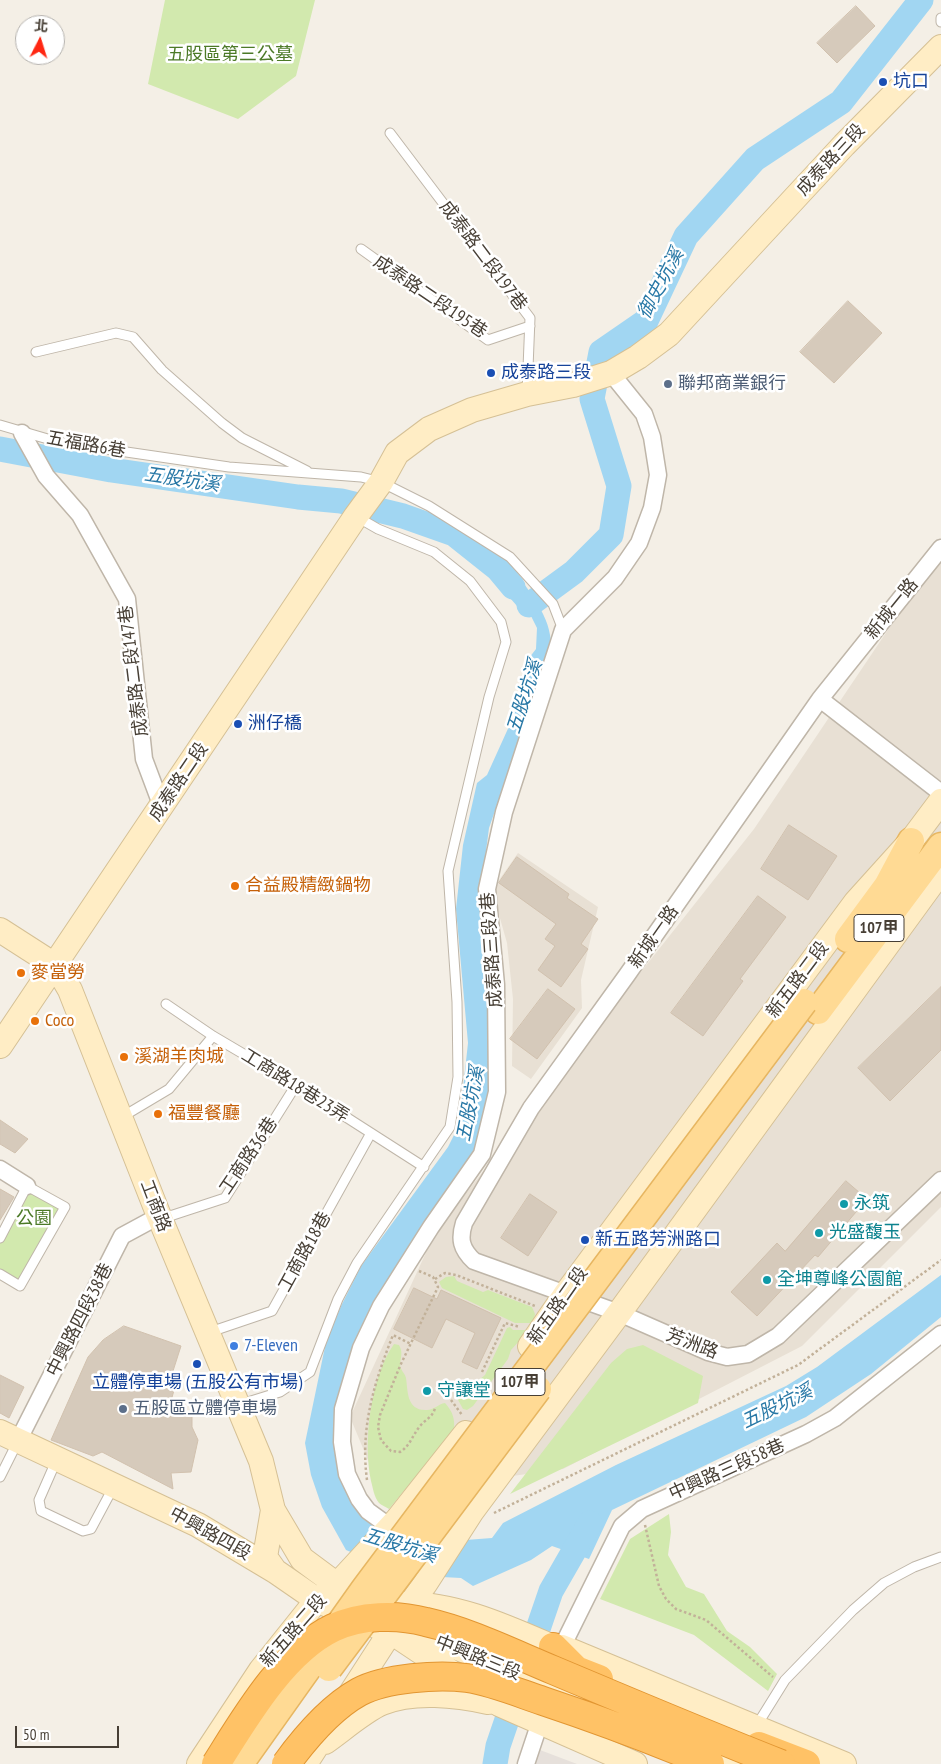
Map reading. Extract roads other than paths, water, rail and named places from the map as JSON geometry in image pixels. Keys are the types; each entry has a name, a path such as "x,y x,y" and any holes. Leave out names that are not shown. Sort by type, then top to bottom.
{"highway":[{"path":"216,1764 268,1687 303,1647 333,1628 360,1619 390,1617 426,1622 488,1644 781,1764"},
{"path":"554,1646 576,1670 747,1744 806,1764"},
{"path":"286,1764 335,1709 359,1692 385,1683 420,1678 467,1678 508,1689 710,1760"}],"main road":[{"name":"成泰路三段","path":"527,394 573,385 610,373 638,357 670,334 851,138 941,47"},
{"path":"379,486 397,453 428,429 472,410 527,394"},
{"name":"成泰路二段","path":"0,1046 56,966 356,516 379,486"},
{"name":"新五路二段","path":"199,1764 261,1670 317,1600 337,1585 390,1527 475,1421 544,1328 565,1295 856,902 911,841 941,801"},
{"name":"新五路二段","path":"259,1764 811,1007 887,886 911,841"},
{"name":"新五路二段","path":"240,1764 365,1588 811,1007 941,846"},
{"name":"107甲","path":"312,1755 472,1511 619,1313 941,871"},
{"name":"工商路","path":"0,930 56,966 70,990 122,1117 159,1216 261,1462 273,1510 302,1559 337,1585"},
{"path":"526,1352 514,1376 514,1386 521,1396 533,1400 547,1395 566,1382"},
{"path":"475,1421 491,1410 503,1412 520,1426 522,1433 521,1444"},
{"name":"中興路四段","path":"9,1436 115,1484 198,1525 275,1571 317,1600 391,1632"},
{"name":"工商路","path":"273,1510 265,1557 275,1571"},
{"path":"337,1585 381,1607 412,1603"},
{"name":"中興路三段","path":"412,1603 458,1611 554,1646"},
{"path":"381,1607 391,1632"},
{"name":"中興路三段","path":"391,1632 436,1639 540,1682 710,1760 747,1744 844,1764"},
{"name":"中興路三段","path":"391,1632 468,1692 636,1764"},
{"path":"312,1755 382,1703 422,1695 468,1692"}],"street":[{"name":"成泰路三段2巷","path":"390,1527 368,1511 359,1499 347,1474 342,1442 343,1409 361,1348 381,1306 482,1154 489,1133 497,1092 496,985 487,889 504,812 563,630 615,578 638,543 652,508 658,475 652,437 644,414 610,373"},
{"name":"成泰路二段147巷","path":"24,437 42,469 80,515 127,600 144,759 162,806"},
{"name":"新城一路","path":"619,1313 474,1261 466,1253 460,1242 464,1223 531,1108 628,975 820,699 941,548"},
{"path":"820,699 941,792"},
{"path":"0,1169 27,1186"},
{"name":"芳洲路","path":"619,1313 708,1352 727,1357 748,1354 778,1336 941,1180"},
{"name":"中興路四段38巷","path":"9,1436 122,1236 159,1216"},
{"name":"中興路三段58巷","path":"554,1646 622,1526 642,1509 806,1434 836,1418 941,1334"},
{"path":"526,1764 537,1721"}],"lane":[{"name":"成泰路二段197巷","path":"390,133 530,318 527,394"},
{"name":"成泰路二段195巷","path":"361,249 488,340 530,326"},
{"path":"36,352 116,333 133,337 162,370 222,423 242,438 310,473"},
{"name":"五福路6巷","path":"0,425 24,437 229,467 361,477 429,506 510,556 553,604 563,630"},
{"path":"238,1406 280,1392 310,1372 338,1299 357,1263 450,1127 458,1077 457,1002 448,871 490,697 506,642 501,622 470,581 434,552 378,529 356,516"},
{"name":"工商路18巷23弄","path":"166,1004 213,1036 296,1084 424,1167"},
{"path":"122,1117 169,1089 213,1036"},
{"name":"工商路36巷","path":"159,1216 173,1215 225,1198 296,1084"},
{"name":"工商路18巷","path":"207,1333 272,1311 371,1134"},
{"path":"0,1238 27,1186 65,1207 20,1286 0,1274"},
{"path":"0,1477 9,1436"},
{"path":"57,1458 39,1500 41,1510 83,1531 91,1530 115,1484"},
{"path":"747,1744 782,1685 853,1610 884,1583 914,1567 941,1557"}],"water":[{"path":"498,554 522,581 537,603 548,625 551,641 547,662 489,828 480,930 489,1009 492,1067 487,1107 478,1144 381,1289 357,1340 344,1485 426,1543 492,1538 503,1523 616,1465 786,1386 817,1367 941,1275 941,1317 871,1374 806,1417 612,1510 589,1559 552,1546 531,1560 473,1586 461,1578 404,1575 346,1550 322,1507 311,1475 305,1443 326,1342 341,1306 361,1266 448,1147 459,1125 468,1043 456,909 463,845 477,783 487,775 511,722 529,658 536,649 537,628 530,614 517,606 483,567"}],"waterway":[{"name":"御史坑溪","path":"529,605 574,572 611,535 619,486 592,399 601,352 646,321 686,236 755,159 841,102 921,0"},
{"name":"五股坑溪","path":"0,449 111,470 298,497 341,501 403,516 454,534 498,569 513,587"},
{"path":"495,1764 498,1746 551,1591 590,1523"}],"place":[{"name":"坑口","path":"883,82"},
{"name":"成泰路三段","path":"491,373"},
{"name":"聯邦商業銀行","path":"668,384"},
{"name":"洲仔橋","path":"238,724"},
{"name":"合益殿精緻鍋物","path":"235,886"},
{"name":"麥當勞","path":"21,973"},
{"name":"Coco","path":"35,1021"},
{"name":"溪湖羊肉城","path":"124,1057"},
{"name":"福豐餐廳","path":"158,1114"},
{"name":"永筑","path":"844,1204"},
{"name":"光盛馥玉","path":"819,1233"},
{"name":"新五路芳洲路口","path":"585,1240"},
{"name":"全坤尊峰公園館","path":"767,1280"},
{"name":"7-Eleven","path":"234,1346"},
{"name":"立體停車場 (五股公有市場)","path":"197,1364"},
{"name":"守讓堂","path":"427,1391"},
{"name":"五股區立體停車場","path":"123,1409"}],"park label":[{"name":"五股區第三公墓","path":"230,55"},
{"name":"公園","path":"34,1219"}]}
